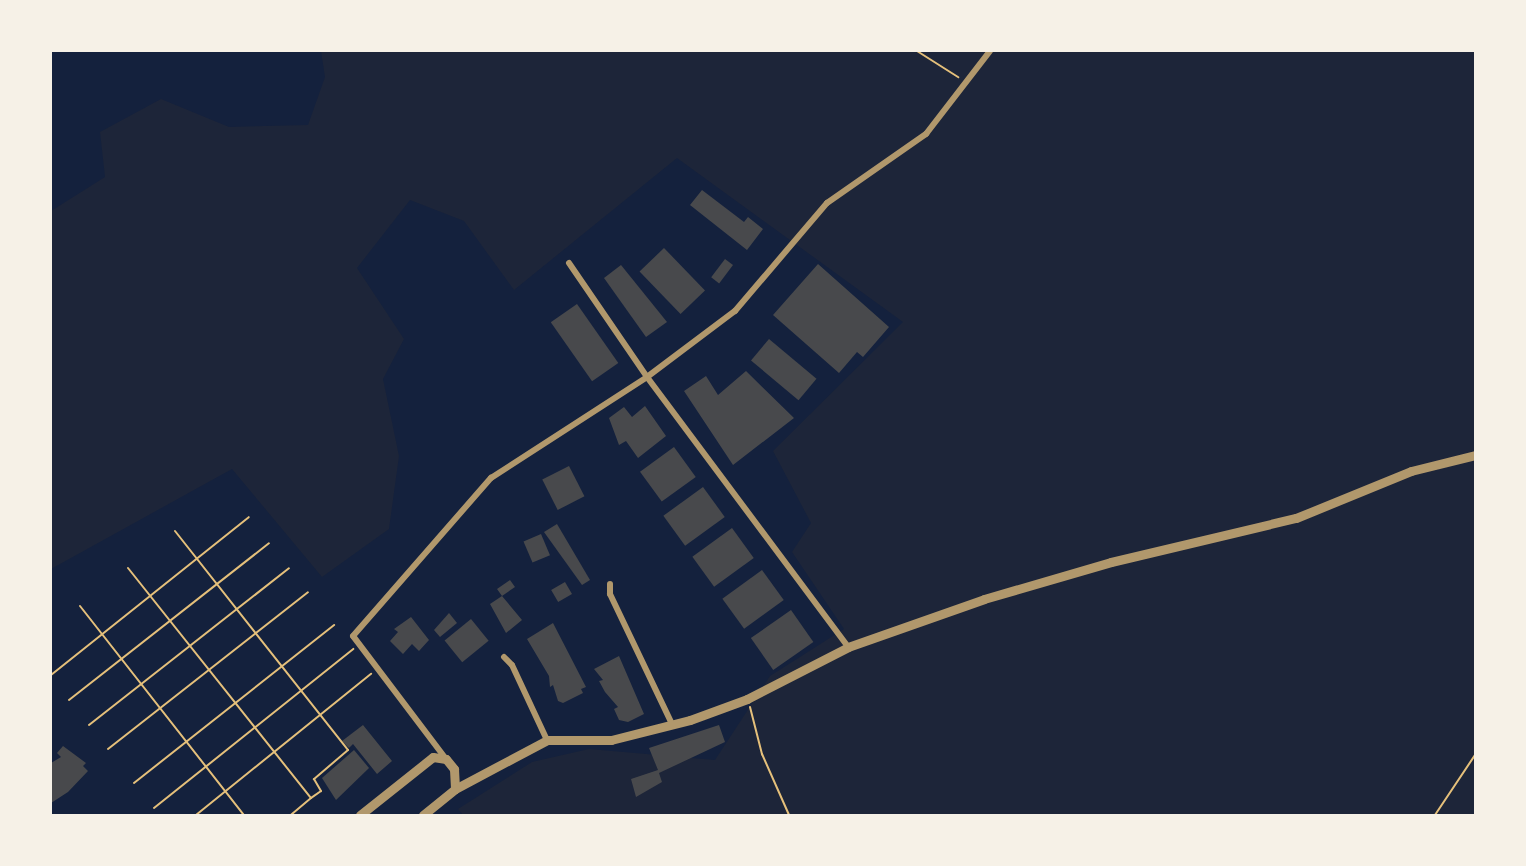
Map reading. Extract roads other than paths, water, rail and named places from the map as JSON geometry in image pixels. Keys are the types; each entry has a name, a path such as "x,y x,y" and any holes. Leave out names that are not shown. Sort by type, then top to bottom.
{"street":[{"path":"455,789 456,774 446,759 353,636 491,478 647,376 735,311 827,203 920,140 990,51"},
{"path":"568,263 647,376 848,647"},
{"path":"423,815 455,789 547,740 611,740 672,724 747,699 848,647 984,599 1111,562 1296,518 1412,471 1475,455"},
{"path":"610,584 610,594 672,724"},
{"path":"504,657 512,665 547,740"},
{"path":"360,815 433,757 446,759"}]}
